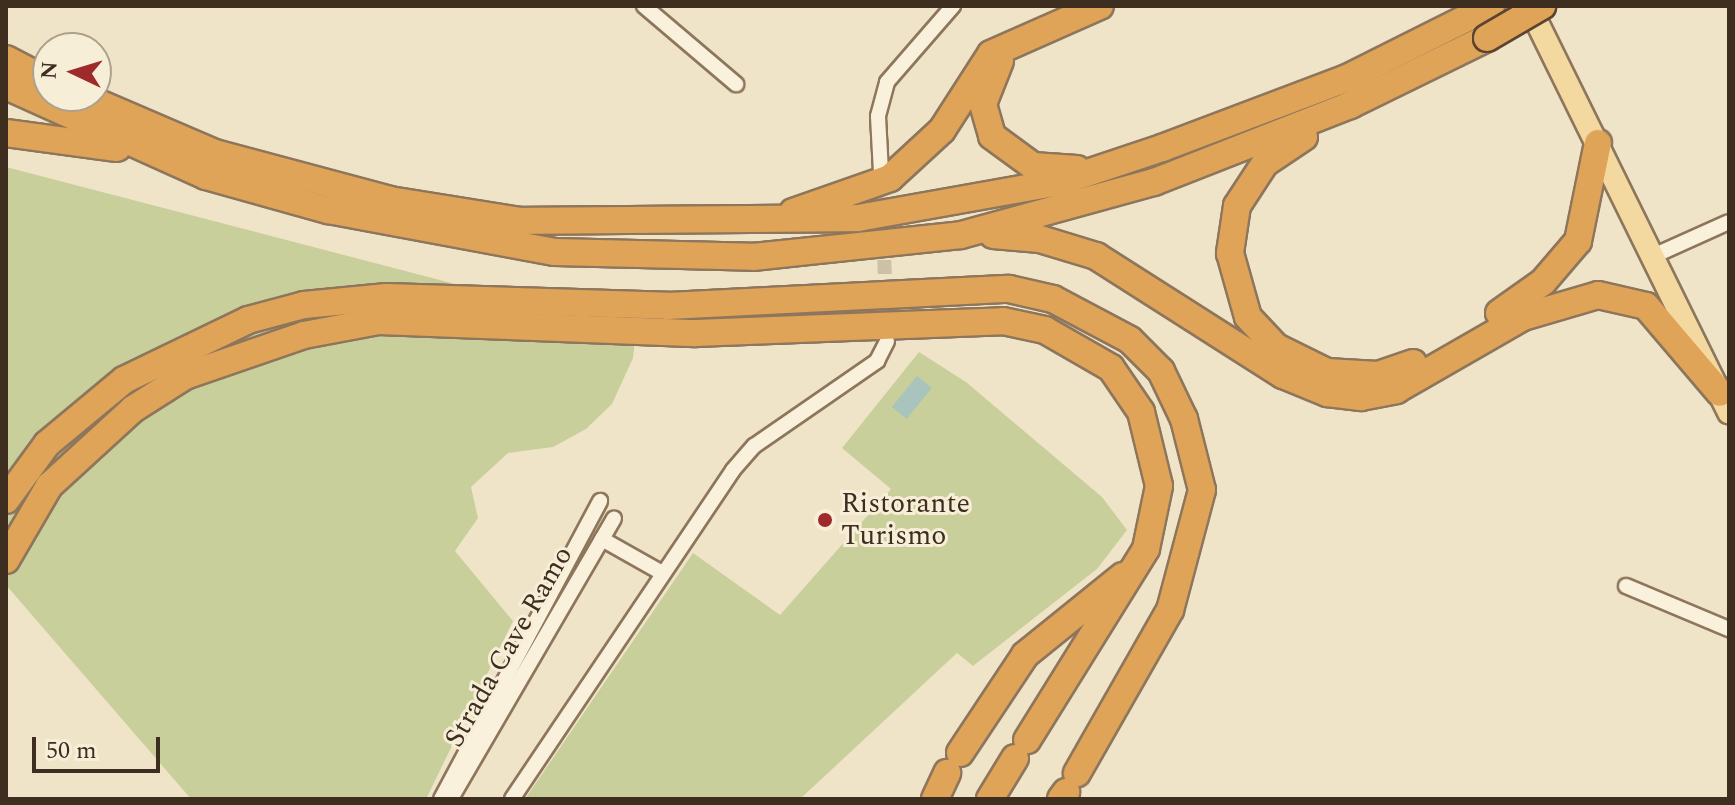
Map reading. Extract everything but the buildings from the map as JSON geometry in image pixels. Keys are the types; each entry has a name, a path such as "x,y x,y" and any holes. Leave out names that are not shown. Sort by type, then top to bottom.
{"highway":[{"path":"759,222 890,178 942,130 991,54 1025,36 1100,6"},
{"path":"1491,6 1265,163 1237,206 1231,233 1232,271 1248,317 1287,355 1327,372 1393,373 1526,297 1578,241 1598,143"},
{"path":"961,235 1154,182 1542,6"},
{"path":"1025,36 986,88 992,136 1033,166 1098,169"},
{"path":"6,59 32,73"},
{"path":"112,109 215,153 390,200 519,221 759,222 960,204 1098,169 1271,110 1379,82"},
{"path":"6,86 155,154 328,210 555,252 753,257 961,235 1040,239 1096,256 1283,375 1327,393 1361,397 1396,390 1523,317 1598,295 1646,306 1726,395"},
{"path":"6,133 155,154"},
{"path":"6,500 47,444 124,380 248,320 304,305 387,297 668,306 1009,289 1053,299 1130,340 1161,371 1188,429 1202,490 1170,610 1068,788"},
{"path":"6,560 49,486 133,409 185,376 304,335 379,321 696,333 961,318 1045,330 1096,356 1127,388 1153,443 1159,486 1153,529 1134,567 990,799"},
{"path":"1694,344 1726,395"},
{"path":"935,799 954,763 1025,655 1134,567"}],"main road":[{"path":"1529,6 1694,344"}],"street":[{"path":"644,6 736,84"},
{"path":"881,172 878,116 887,82 953,6"},
{"path":"1651,257 1729,222"},
{"path":"512,799 662,573 754,446 877,361 887,341"},
{"name":"Strada Cave Ramo","path":"441,799 600,501"},
{"path":"602,539 614,518"},
{"name":"Strada Cave Ramo","path":"451,799 602,539 662,573"},
{"path":"1626,586 1729,629"}],"green space":[{"path":"6,167 636,331 633,358 612,404 586,429 553,447 508,453 471,487 478,518 455,551 513,621 426,799 191,799 6,585"},
{"path":"919,352 966,382 1102,497 1127,530 1097,569 973,666 957,653 800,799 525,799 693,553 780,615 891,489 842,448"}],"water":[{"path":"917,376 932,388 907,419 892,407"}],"tunnel":[{"path":"881,176 887,331"}],"place":[{"name":"Ristorante Turismo","path":"825,520"}]}
